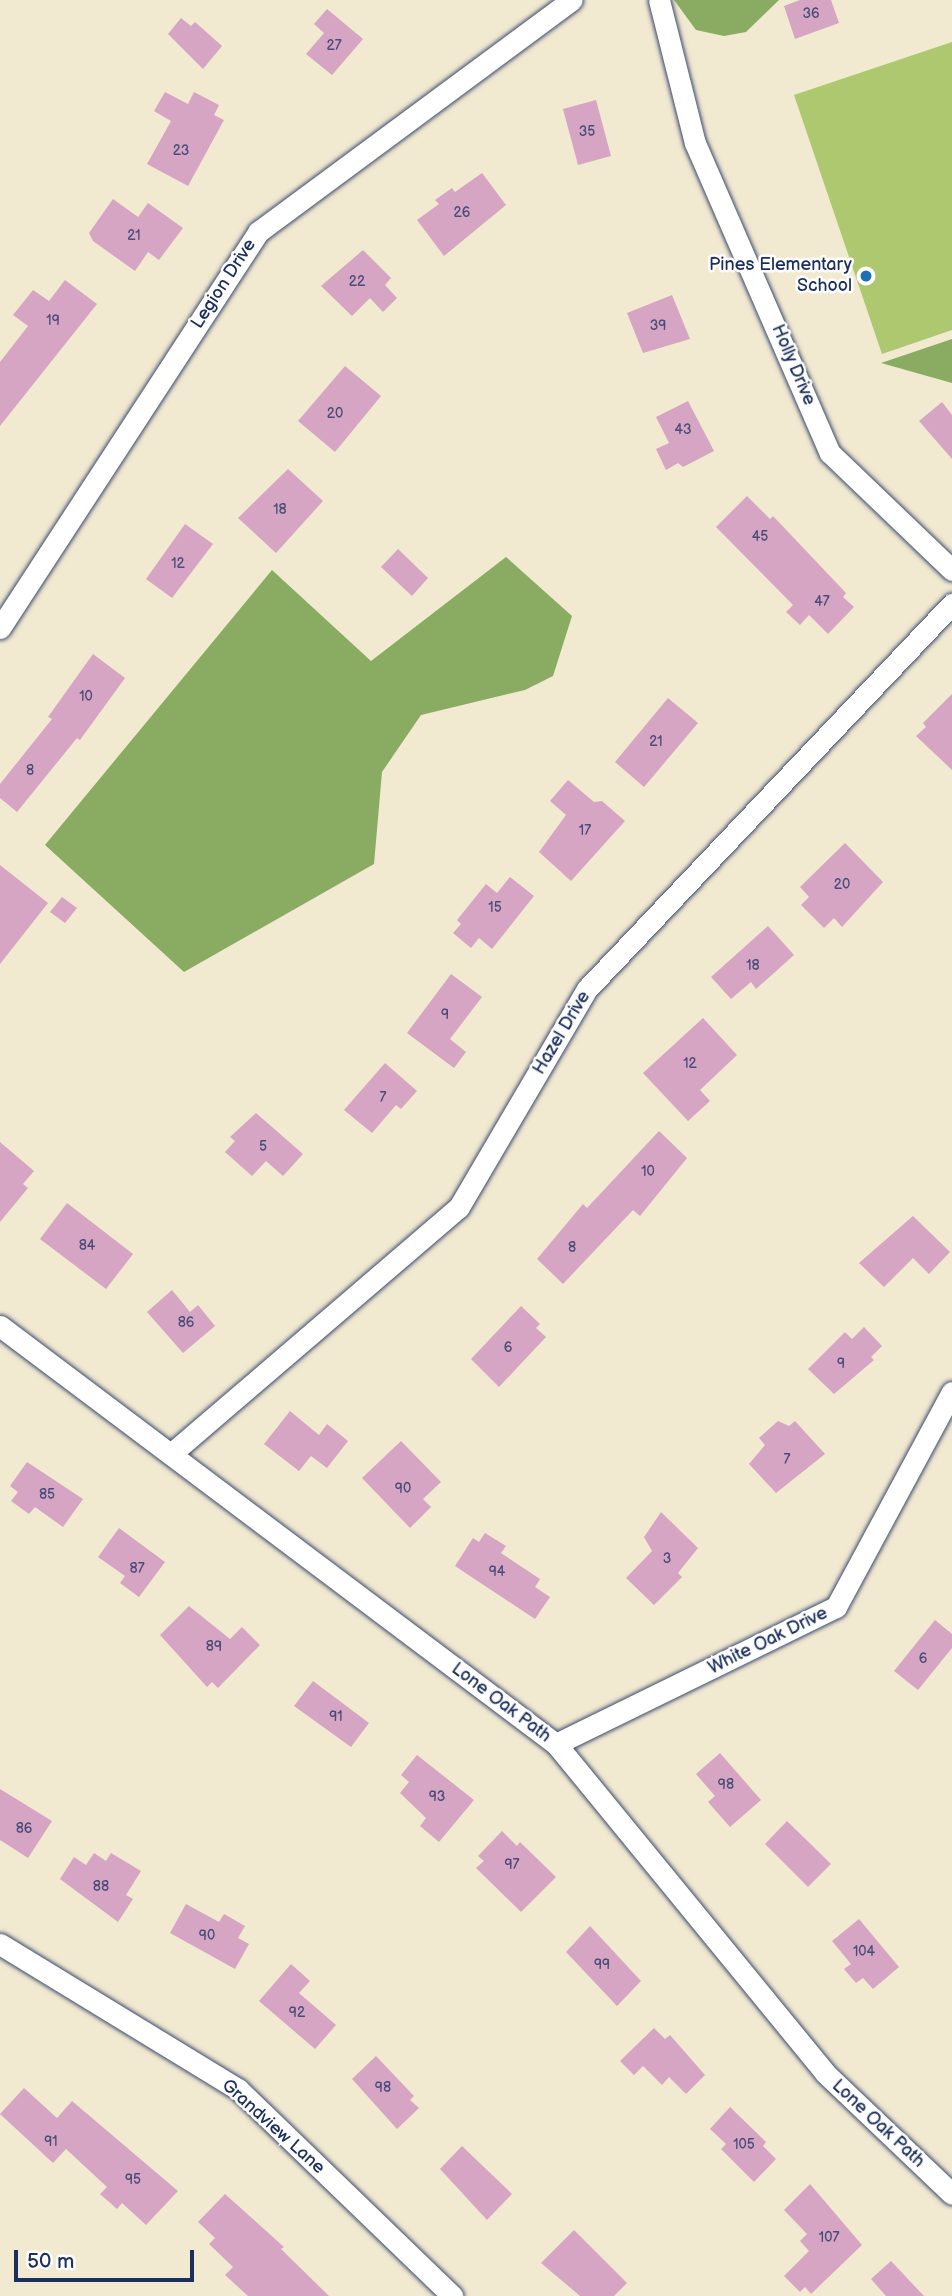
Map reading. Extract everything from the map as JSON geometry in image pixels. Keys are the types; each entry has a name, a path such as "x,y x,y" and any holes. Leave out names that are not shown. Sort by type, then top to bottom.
{"street":[{"name":"Legion Drive","path":"0,628 258,232 571,0"},
{"name":"Holly Drive","path":"659,0 695,143 830,453 952,570"},
{"name":"Hazel Drive","path":"172,1454 459,1207 587,989 952,604"},
{"name":"Lone Oak Path","path":"0,1326 555,1744 825,2073 952,2194"},
{"name":"White Oak Drive","path":"555,1744 836,1607 952,1392"},
{"name":"Grandview Lane","path":"0,1944 238,2089 452,2296"}],"green space":[{"path":"674,0 779,0 746,32 724,36 696,30"},
{"path":"952,42 952,330 882,354 794,95"},
{"path":"952,339 952,383 881,363"},
{"path":"506,557 572,616 553,676 525,690 421,715 382,772 374,864 184,972 45,845 272,570 371,661"}],"building":[{"path":"800,0 831,0 839,23 795,39 784,6"},
{"path":"327,9 363,39 332,75 306,54 324,33 314,24"},
{"path":"181,18 191,26 195,22 222,46 203,69 168,34"},
{"path":"165,92 188,104 194,92 219,105 214,115 224,120 188,186 147,164 171,121 154,111"},
{"path":"596,100 611,156 578,165 563,109"},
{"path":"482,173 506,205 444,256 417,220 439,204 435,200 452,188 455,192"},
{"path":"113,199 138,217 148,203 183,228 159,260 148,252 135,271 93,241 89,233"},
{"path":"363,250 391,278 385,285 397,298 383,312 370,298 352,316 321,286"},
{"path":"65,280 97,304 0,426 0,362 28,326 13,315 33,290 49,301"},
{"path":"672,295 690,339 643,353 627,313"},
{"path":"345,366 381,396 335,452 298,421"},
{"path":"688,401 714,451 683,467 678,463 666,470 656,449 669,443 656,417"},
{"path":"942,402 952,415 952,459 919,421"},
{"path":"288,469 323,501 276,553 238,518"},
{"path":"747,496 770,519 773,516 846,593 843,597 854,607 828,634 809,615 800,625 786,612 793,605 716,527"},
{"path":"185,524 213,544 172,598 146,579"},
{"path":"398,549 428,578 412,596 381,567"},
{"path":"93,654 125,678 80,740 77,738 17,812 0,798 0,784 52,719 48,717"},
{"path":"952,694 952,770 916,736 926,727 923,723"},
{"path":"668,698 698,723 644,787 615,762"},
{"path":"568,780 594,802 602,801 625,821 571,881 539,852 566,815 550,801"},
{"path":"845,843 883,882 842,927 834,918 824,928 801,905 809,897 800,887"},
{"path":"0,865 48,903 0,964"},
{"path":"510,877 534,896 492,949 479,938 471,948 453,933 461,924 457,920 486,884 497,893"},
{"path":"62,897 77,908 65,923 50,912"},
{"path":"768,926 794,955 756,989 751,982 731,999 711,977"},
{"path":"451,974 482,997 450,1039 466,1052 454,1068 407,1033"},
{"path":"703,1018 737,1055 700,1090 710,1101 688,1121 643,1073"},
{"path":"385,1063 417,1091 401,1109 396,1105 372,1133 344,1110"},
{"path":"256,1113 303,1154 283,1176 266,1161 252,1176 225,1152 235,1141 230,1137"},
{"path":"659,1131 687,1158 640,1216 633,1210 563,1284 537,1259 583,1204 587,1208"},
{"path":"0,1142 34,1171 23,1184 28,1188 0,1222"},
{"path":"67,1203 133,1254 106,1289 40,1239"},
{"path":"913,1216 950,1252 929,1274 913,1258 884,1287 859,1263"},
{"path":"172,1290 190,1312 198,1305 215,1326 183,1353 147,1312"},
{"path":"521,1306 540,1324 536,1328 546,1337 499,1387 471,1359"},
{"path":"864,1327 882,1346 871,1357 874,1360 834,1394 808,1369 845,1332 852,1339"},
{"path":"290,1411 319,1435 327,1424 348,1441 327,1468 311,1456 299,1471 264,1444"},
{"path":"778,1421 789,1426 795,1421 825,1454 776,1493 749,1464 765,1445 759,1438"},
{"path":"401,1441 441,1482 423,1499 431,1507 410,1528 362,1478"},
{"path":"27,1462 83,1499 63,1527 35,1507 29,1514 11,1501 18,1492 10,1486"},
{"path":"661,1512 698,1548 678,1573 682,1577 654,1605 626,1578 652,1551 644,1537"},
{"path":"119,1528 165,1562 139,1597 120,1583 125,1576 98,1557"},
{"path":"485,1533 506,1546 501,1553 540,1579 535,1587 550,1597 535,1619 455,1566 473,1538 479,1542"},
{"path":"189,1606 230,1639 242,1627 260,1645 218,1688 212,1682 207,1687 160,1635"},
{"path":"935,1620 952,1634 952,1648 918,1690 894,1671"},
{"path":"313,1681 369,1723 351,1747 294,1706"},
{"path":"720,1753 761,1800 730,1827 708,1802 715,1796 696,1774"},
{"path":"417,1755 474,1800 439,1842 420,1826 426,1818 400,1793 409,1782 401,1775"},
{"path":"0,1789 52,1821 28,1858 0,1840"},
{"path":"787,1821 831,1864 808,1887 765,1844"},
{"path":"502,1831 517,1846 520,1842 556,1877 521,1912 476,1868 484,1861 478,1856"},
{"path":"94,1853 106,1861 111,1853 141,1871 126,1895 133,1899 118,1922 60,1879 74,1857 86,1865"},
{"path":"186,1904 219,1922 224,1914 245,1926 238,1938 249,1944 235,1969 170,1933"},
{"path":"859,1919 899,1967 873,1989 863,1978 856,1983 844,1969 851,1964 832,1941"},
{"path":"590,1926 641,1981 617,2006 566,1952"},
{"path":"291,1964 310,1981 299,1993 336,2025 315,2049 259,2001"},
{"path":"654,2028 665,2039 670,2035 705,2075 686,2094 669,2077 662,2085 643,2066 634,2075 620,2061"},
{"path":"376,2056 414,2096 410,2100 419,2108 397,2129 352,2079"},
{"path":"24,2088 57,2118 72,2101 178,2191 146,2225 122,2203 117,2209 100,2194 107,2187 66,2149 53,2163 0,2114"},
{"path":"730,2107 766,2142 763,2146 776,2159 754,2182 721,2149 726,2144 710,2129"},
{"path":"462,2146 512,2194 487,2220 440,2169"},
{"path":"810,2184 862,2245 811,2294 805,2287 800,2292 784,2276 809,2251 800,2241 807,2234 784,2210"},
{"path":"225,2194 284,2247 281,2249 329,2296 248,2296 225,2275 233,2267 209,2244 215,2238 198,2222"},
{"path":"574,2230 627,2283 614,2296 580,2296 541,2263"},
{"path":"891,2261 924,2296 886,2296 871,2279"}],"place":[{"name":"Pines Elementary School","path":"866,276"}]}
